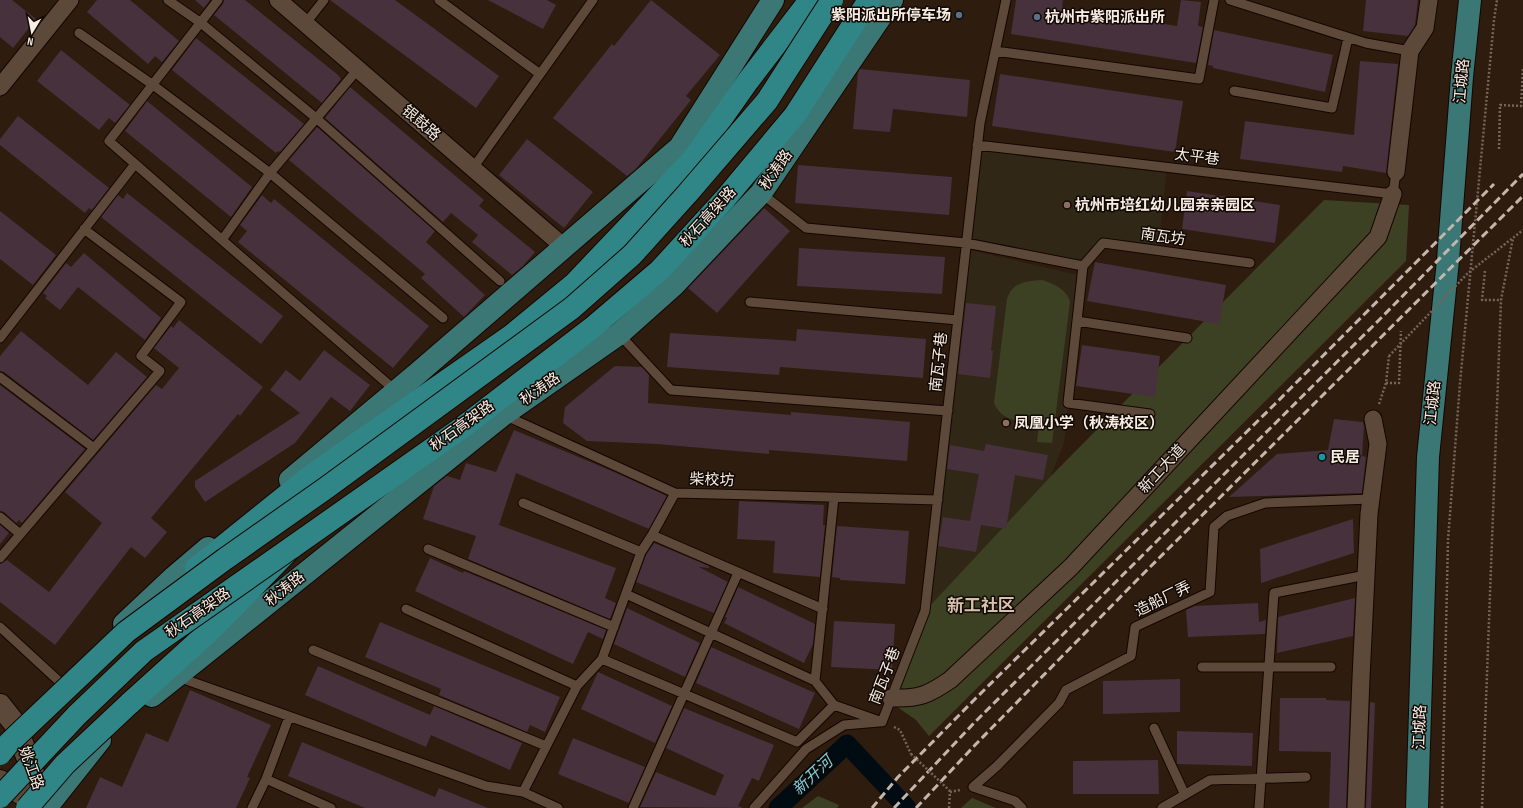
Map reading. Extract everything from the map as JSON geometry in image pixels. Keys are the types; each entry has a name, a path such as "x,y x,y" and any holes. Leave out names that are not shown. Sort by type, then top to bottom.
{"highway":[{"path":"116,632 314,474 512,335 574,284 693,159 748,81 810,0"},
{"name":"秋石高架路","path":"0,754 9,743 126,632 572,308 632,255 687,194 766,100 832,0"},
{"name":"秋石高架路","path":"0,797 77,715 144,651 463,427 592,328 660,270 724,200 795,115 869,0"},
{"path":"28,808 65,764 213,628 291,548"}],"main road":[{"name":"秋涛路","path":"46,808 108,731 503,415 619,334 674,285 761,193 892,0"},
{"name":"江城路","path":"1418,808 1428,457 1448,260 1462,77 1470,0"},
{"path":"7,730 62,684 174,577 396,391 680,147 772,1"}],"street":[{"path":"0,87 70,0"},
{"name":"银鼓路","path":"278,0 564,247"},
{"path":"1396,172 1410,51 1425,28 1429,0"},
{"name":"新工大道","path":"892,698 910,699 931,693 950,680 1071,567 1378,237 1393,194"},
{"path":"1356,808 1366,575 1371,499 1378,444 1373,419"},
{"name":"姚江路","path":"0,705 7,730 46,808"},
{"name":"姚江路","path":"0,781 46,808"}],"lane":[{"path":"168,0 201,23 316,118 500,281"},
{"path":"218,0 109,141 396,391"},
{"path":"305,24 324,0"},
{"path":"439,0 540,74"},
{"path":"473,168 593,0"},
{"name":"南瓦子巷","path":"882,722 925,612 977,145 980,123 1006,0"},
{"path":"995,51 1199,79 1214,0"},
{"path":"1230,0 1348,38 1410,51"},
{"path":"79,33 153,85 270,174 443,318"},
{"path":"1234,91 1332,108 1348,38"},
{"path":"222,240 270,174 358,69"},
{"name":"太平巷","path":"977,145 1393,194"},
{"path":"0,338 135,164"},
{"path":"1393,194 1396,172"},
{"path":"761,193 806,228 966,243 1083,266 1068,403 1150,414"},
{"path":"0,558 160,371 141,356 181,302 84,229"},
{"name":"南瓦坊","path":"1083,266 1103,243 1250,263"},
{"path":"750,302 958,320"},
{"path":"1077,321 1187,338"},
{"path":"619,334 671,390 948,411"},
{"path":"0,377 94,448"},
{"name":"柴校坊","path":"503,415 675,492 938,500"},
{"path":"523,792 577,686 602,659 641,552 675,492"},
{"path":"815,681 834,497"},
{"name":"造船厂弄","path":"1022,808 1015,800 973,787 997,766 1059,703 1066,690 1131,656 1135,627 1210,592 1214,527 1226,516 1265,503 1371,499"},
{"path":"523,503 641,552"},
{"path":"0,517 20,534"},
{"path":"652,535 823,609"},
{"path":"428,549 614,627"},
{"path":"632,808 738,573"},
{"path":"1259,808 1274,593 1366,575"},
{"path":"626,594 815,681 834,704 882,722"},
{"path":"406,609 577,686"},
{"path":"0,627 62,684"},
{"path":"313,650 546,746"},
{"path":"602,659 796,742 834,704"},
{"path":"1202,667 1331,667"},
{"path":"176,676 486,786 523,792 558,808"},
{"path":"252,808 266,779 289,717"},
{"path":"754,808 806,749 844,725 882,722"},
{"path":"1154,728 1185,795"},
{"path":"1162,808 1210,780 1306,777"},
{"path":"266,779 331,808"}],"path":[{"path":"1442,808 1448,540 1478,180 1497,0"},
{"path":"1499,149 1500,105 1521,106 1523,69"},
{"path":"1373,419 1386,383 1389,356 1468,273 1523,230"},
{"path":"1482,808 1501,300 1514,238"},
{"path":"1485,271 1482,300 1501,300"},
{"path":"1386,383 1399,383 1401,330"},
{"path":"882,722 900,730 911,754 950,791 949,808"}],"shaded area":[{"name":"杭州市培红幼儿园亲亲园区","path":"977,145 1167,167 1158,250 1103,243 1083,266 966,243"},
{"name":"凤凰小学（秋涛校区）","path":"966,249 1082,276 1064,443 1051,476 925,611"}],"green space":[{"path":"1324,200 1409,205 1406,261 929,736 916,720 890,702 925,611 1051,476"},
{"path":"1042,280 1063,290 1070,302 1052,443 1037,442 1040,416 1034,419 1021,421 1014,420 1002,414 994,403 1009,293 1016,286 1026,282"},
{"path":"818,796 839,805 837,808 802,808"},
{"path":"972,798 996,808 961,808"}],"building":[{"path":"0,0 12,0 36,19 13,48 0,37"},
{"path":"97,0 130,0 179,41 162,62 155,56 148,64 87,12"},
{"path":"195,0 210,0 204,8"},
{"path":"224,0 245,0 338,75 341,79 322,103 214,15 223,4"},
{"path":"330,0 395,0 499,76 476,108"},
{"path":"488,0 547,0 556,5 543,29"},
{"path":"651,0 720,55 686,96 691,100 635,170 627,176 553,118 612,44 614,46"},
{"path":"1016,0 1063,0 1062,7 1177,26 1181,0 1201,2 1198,26 1203,27 1196,63 1011,34"},
{"path":"1366,0 1418,0 1415,25 1408,36 1363,31"},
{"path":"1214,30 1333,55 1325,92 1213,68 1213,66 1208,65"},
{"path":"196,38 304,124 280,152 278,151 276,153 172,70"},
{"path":"61,50 130,105 115,123 109,118 99,130 37,81"},
{"path":"1360,61 1398,64 1386,173 1343,166 1342,172 1240,159 1245,121 1354,135"},
{"path":"860,69 970,80 967,117 893,109 890,132 853,129 858,72"},
{"path":"1000,74 1183,101 1175,152 992,126"},
{"path":"350,87 484,200 479,206 535,252 523,266 512,275 472,242 478,235 451,213 443,222 325,118"},
{"path":"147,101 252,187 231,217 125,131"},
{"path":"18,116 109,188 92,210 89,208 85,213 0,145 0,139"},
{"path":"317,127 435,231 426,242 485,295 464,317 421,278 425,274 289,160"},
{"path":"527,139 593,192 564,228 499,175"},
{"path":"798,165 952,177 949,215 795,203"},
{"path":"1187,191 1280,205 1275,243 1182,229"},
{"path":"127,193 283,316 261,344 101,217 118,195 123,199"},
{"path":"262,195 271,203 274,199 429,326 393,368 238,242 247,231 240,225"},
{"path":"764,208 790,231 717,313 688,288"},
{"path":"0,211 56,255 33,285 0,259"},
{"path":"799,248 945,257 942,294 797,286"},
{"path":"84,253 161,318 145,340 78,287 60,310 45,298 47,296 43,293 66,263 71,267"},
{"path":"1095,262 1226,285 1219,324 1087,301"},
{"path":"966,303 996,306 991,351 993,351 990,378 958,374"},
{"path":"179,320 263,387 240,416 238,414 151,518 167,532 145,558 131,547 55,645 0,602 0,564 7,560 49,592 102,523 65,492 156,385 162,389 179,368 154,348 171,326 173,328"},
{"path":"797,329 926,339 923,378 780,367 779,375 667,367 670,333 796,341"},
{"path":"21,331 88,385 116,352 147,377 93,440 4,372 0,371 0,356"},
{"path":"1082,345 1160,356 1155,397 1076,386"},
{"path":"324,350 370,385 350,411 331,397 295,443 205,502 195,487 195,481 300,413 270,390 286,370 300,381"},
{"path":"615,366 642,367 649,375 648,403 791,415 791,412 910,422 907,461 769,450 769,454 657,444 587,441 563,423 565,407"},
{"path":"0,385 85,449 22,523 19,520 16,523 4,512 0,511"},
{"name":"民居","path":"1334,419 1363,422 1362,456 1366,457 1362,493 1229,497 1277,454 1328,450"},
{"path":"514,430 667,496 649,529 516,473 499,525 616,568 605,598 616,603 610,619 468,559 476,536 423,519 434,486 447,476 460,480 466,463 496,472"},
{"path":"986,444 1048,455 1043,480 1015,475 1006,529 981,525 976,552 938,546 943,517 970,521 979,474 947,469 950,445 984,451"},
{"path":"739,501 824,505 823,525 825,525 820,577 773,573 775,541 737,539"},
{"path":"1353,519 1354,553 1261,583 1260,549"},
{"path":"0,525 9,533 0,544"},
{"path":"837,526 909,531 905,584 840,580 840,578 832,577"},
{"path":"654,543 709,566 709,568 699,567 728,582 714,613 636,582 646,555"},
{"path":"430,558 463,573 464,571 606,630 603,639 588,632 573,664 415,591"},
{"path":"738,587 815,624 813,644 804,663 724,623 727,618 725,617"},
{"path":"1355,598 1353,636 1277,653 1278,617"},
{"path":"1258,603 1259,622 1266,620 1265,634 1188,637 1186,610 1195,606"},
{"path":"627,608 700,643 685,677 614,644"},
{"path":"834,621 895,624 892,670 831,667"},
{"path":"380,622 560,697 545,732 530,725 527,732 439,695 441,689 365,657"},
{"path":"711,647 815,693 799,729 696,683"},
{"path":"318,666 430,715 434,706 522,743 510,770 431,735 426,747 305,695"},
{"path":"598,672 672,706 655,743 581,709"},
{"path":"1180,679 1180,712 1103,714 1103,681"},
{"path":"190,690 271,725 247,777 250,778 236,808 86,808 100,777 122,787 146,733 168,742"},
{"path":"1280,698 1326,698 1326,700 1350,701 1346,808 1329,808 1331,752 1279,751"},
{"path":"1370,702 1375,703 1371,808 1366,808"},
{"path":"684,708 774,745 759,781 752,778 738,806 743,808 640,807 656,772 715,796 724,775 666,748"},
{"path":"1177,731 1253,733 1252,766 1177,764"},
{"path":"573,738 645,767 629,803 558,774"},
{"path":"302,742 435,797 439,788 488,808 365,808 288,776"},
{"path":"1158,760 1159,794 1073,794 1073,761"}],"waterway":[{"name":"新开河","path":"778,808 847,744 907,808"}],"railway":[{"path":"894,808 974,723 1379,320 1523,174"},
{"path":"872,808 898,777 976,698 1275,404 1494,184"},
{"path":"916,808 976,744 1137,580 1523,196"}],"place":[{"name":"紫阳派出所停车场","path":"959,15"},
{"name":"杭州市紫阳派出所","path":"1037,17"},
{"name":"杭州市培红幼儿园亲亲园区","path":"1067,205"},
{"name":"凤凰小学（秋涛校区）","path":"1006,423"},
{"name":"民居","path":"1322,457"}],"district":[{"name":"新工社区","path":"981,606"}]}
